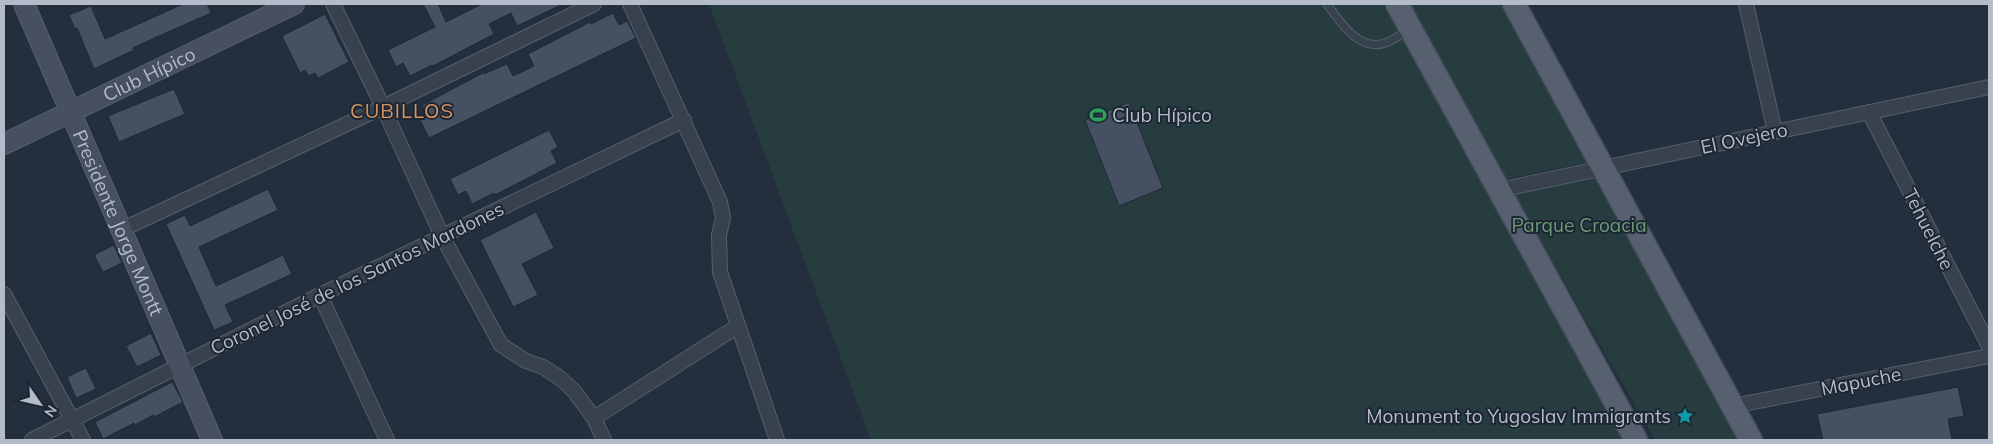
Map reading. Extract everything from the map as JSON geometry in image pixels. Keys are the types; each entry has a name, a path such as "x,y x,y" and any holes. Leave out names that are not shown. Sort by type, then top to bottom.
{"main road":[{"name":"Presidente Jorge Montt","path":"24,4 212,440"},
{"name":"Club Hípico","path":"4,144 294,4"},
{"path":"1397,4 1636,440"},
{"path":"1514,4 1751,440"}],"street":[{"path":"333,4 442,236 501,345 526,361 560,378 574,391 594,418 604,440"},
{"path":"121,230 383,107 594,4"},
{"path":"630,4 720,202 722,218 719,235 720,272 777,440"},
{"path":"1746,4 1775,132"},
{"name":"El Ovejero","path":"1499,190 1989,87"},
{"name":"Tehuelche","path":"1869,112 1989,346"},
{"name":"Coronel José de los Santos Mardones","path":"32,440 179,364 684,120"},
{"path":"4,294 84,440"},
{"path":"320,295 387,440"},
{"path":"594,418 738,326"},
{"name":"Mapuche","path":"1733,406 1989,356"}],"lane":[{"path":"1327,4 1348,32 1365,41 1387,42 1410,28"}],"green space":[{"name":"Club Hípico","path":"709,4 1383,4 1625,440 871,440"},
{"path":"1410,4 1503,4 1590,162 1506,179"},
{"name":"Parque Croacia","path":"1599,174 1739,440 1655,440 1513,193"}],"building":[{"path":"183,4 207,4 211,13 133,48 134,50 94,69 77,28 75,29 69,15 91,6 105,39"},
{"path":"423,4 438,4 446,22 482,4 563,4 517,26 511,13 489,24 494,34 410,76 403,63 396,67 388,50 435,27"},
{"path":"613,13 619,25 627,21 636,38 429,138 420,120 427,117 422,105 483,73 507,64 513,76 534,66 528,54 590,22 591,24"},
{"path":"325,14 349,62 318,78 315,73 308,76 305,70 300,73 282,36"},
{"path":"174,89 185,114 119,142 108,116"},
{"path":"1129,102 1163,188 1119,206 1085,120"},
{"path":"549,130 558,147 551,151 557,163 495,195 494,193 472,204 466,191 458,195 450,179"},
{"path":"268,189 278,210 199,247 216,286 283,255 292,274 225,305 233,322 214,330 166,224 185,215 190,226"},
{"path":"536,212 554,248 522,264 538,295 513,307 480,240"},
{"path":"114,245 122,263 103,272 94,255"},
{"path":"151,333 161,355 137,367 126,346"},
{"path":"86,368 96,389 76,398 67,377"},
{"path":"172,382 183,402 154,417 153,415 135,425 134,423 103,439 95,422"},
{"path":"1958,387 1964,416 1948,419 1952,440 1823,440 1817,414"}],"place":[{"name":"Club Hípico","path":"1098,115"},
{"name":"Monument to Yugoslav Immigrants","path":"1685,416"}],"district":[{"name":"CUBILLOS","path":"402,111"}]}
